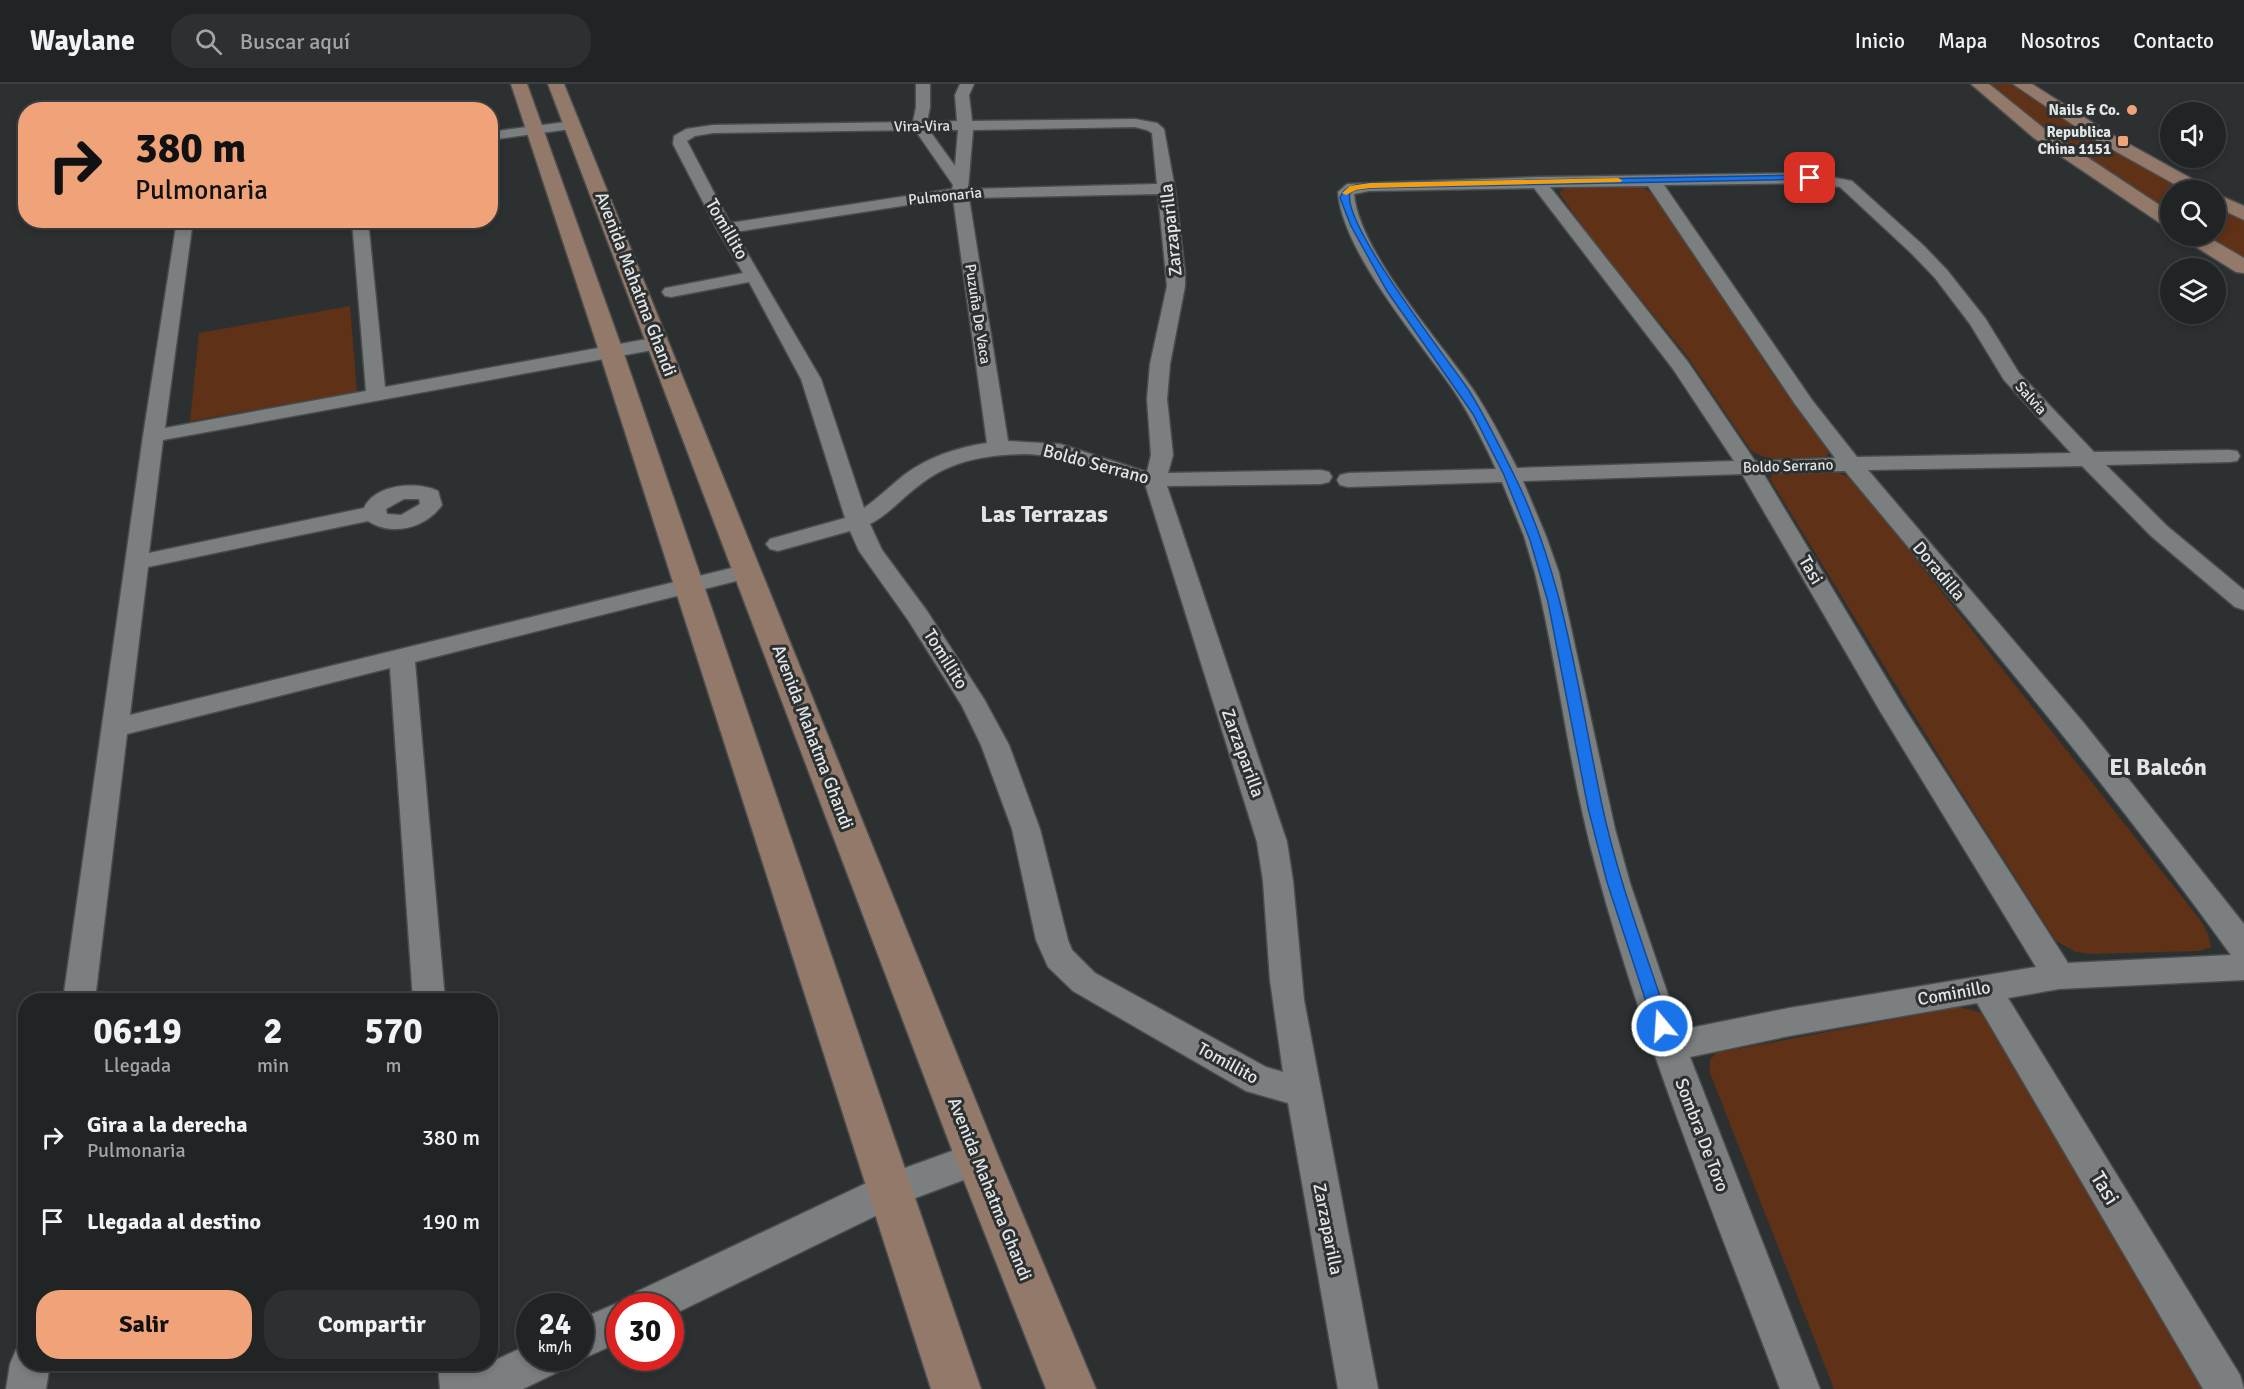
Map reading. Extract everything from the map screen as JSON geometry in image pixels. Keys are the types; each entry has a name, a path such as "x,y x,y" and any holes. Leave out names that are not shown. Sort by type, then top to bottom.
{"main road":[{"path":"519,84 613,357 956,1389"},
{"name":"Avenida Mahatma Ghandi","path":"556,84 977,1158 1071,1389"},
{"path":"1979,84 2040,134 2160,214"},
{"path":"2020,84 2103,137 2180,180"},
{"path":"2226,205 2244,214"},
{"path":"2209,246 2244,267"}],"street":[{"path":"963,95 965,125 960,187 919,126 929,96 963,95"},
{"name":"Vira-Vira","path":"691,132 713,129 965,125 1135,123 1152,126"},
{"path":"498,135 573,125"},
{"name":"Zarzaparilla","path":"1152,126 1159,132 1176,286 1160,364 1157,399 1162,456 1155,480 1158,500 1272,842 1280,876 1287,986 1302,1092 1358,1389"},
{"name":"Tomillito","path":"691,132 679,139 680,144 725,229 811,379 857,521 872,551 918,616 975,705 995,745 1026,829 1052,940 1059,958 1084,982 1258,1080 1302,1092"},
{"name":"Salvia","path":"1652,180 1810,178 1837,181 1854,189 1941,274 1978,322 2011,376 2087,458 2159,531 2244,602"},
{"path":"1538,182 1652,180"},
{"name":"Doradilla","path":"1652,180 1805,404 1851,464 2081,738 2196,883 2244,948"},
{"name":"Sombra De Toro","path":"1538,182 1353,188 1346,192 1344,198 1355,226 1374,262 1407,314 1463,390 1509,475 1546,569 1595,808 1615,882 1668,1047 1800,1389"},
{"name":"Tasi","path":"1538,182 1681,366 1749,468 1893,711 2059,976"},
{"name":"Pulmonaria","path":"725,229 960,187 1167,189"},
{"name":"Puzuña De Vaca","path":"960,187 999,447"},
{"path":"80,993 153,436 184,228"},
{"path":"361,228 376,395"},
{"path":"671,292 754,276"},
{"path":"153,436 518,369 556,374 613,357 660,348"},
{"name":"Boldo Serrano","path":"778,544 857,521 874,511 933,466 981,449 1050,448 1082,457 1135,477 1155,480 1321,477"},
{"name":"Boldo Serrano","path":"1347,480 1851,464 2229,456"},
{"path":"138,562 374,513"},
{"path":"116,728 748,571"},
{"path":"402,658 428,993"},
{"name":"Cominillo","path":"1668,1047 1789,1022 2059,976 2244,967"},
{"name":"Tasi","path":"1984,987 2226,1389"},
{"path":"677,1293 890,1190 977,1158"},
{"path":"26,1389 29,1371"},
{"path":"459,1371 460,1389"},
{"path":"479,1389 517,1371"}],"shaded area":[{"path":"1989,84 2014,84 2123,152 2175,180 2160,180 2160,209 2099,169"},
{"path":"1565,188 1644,188 1656,196 1773,375 1829,452 1826,457 1776,459 1767,458 1750,449 1687,356 1586,232 1560,194 1560,191"},
{"path":"2226,207 2244,217 2244,261 2219,246 2226,246"},
{"path":"350,306 357,392 190,421 199,333"},
{"path":"1834,471 1853,479 2201,921 2208,934 2211,947 2200,951 2091,954 2076,952 2056,941 1958,787 1770,479 1772,474 1780,472"},
{"path":"1959,1007 1983,1013 2205,1389 1834,1389 1710,1073 1710,1060 1716,1053"}],"slow traffic":[{"path":"1346,193 1353,188 1370,186 1618,180"}],"place":[{"name":"Nails & Co.","path":"2132,110"},
{"name":"Republica China 1151","path":"2123,141"}],"district":[{"name":"Las Terrazas","path":"1044,514"},
{"name":"El Balcón","path":"2158,767"}],"route":[{"path":"1662,1026 1615,882 1595,808 1554,602 1536,540 1509,475 1478,414 1391,291 1355,226 1344,198 1346,192 1353,188 1370,186 1810,178"}]}
